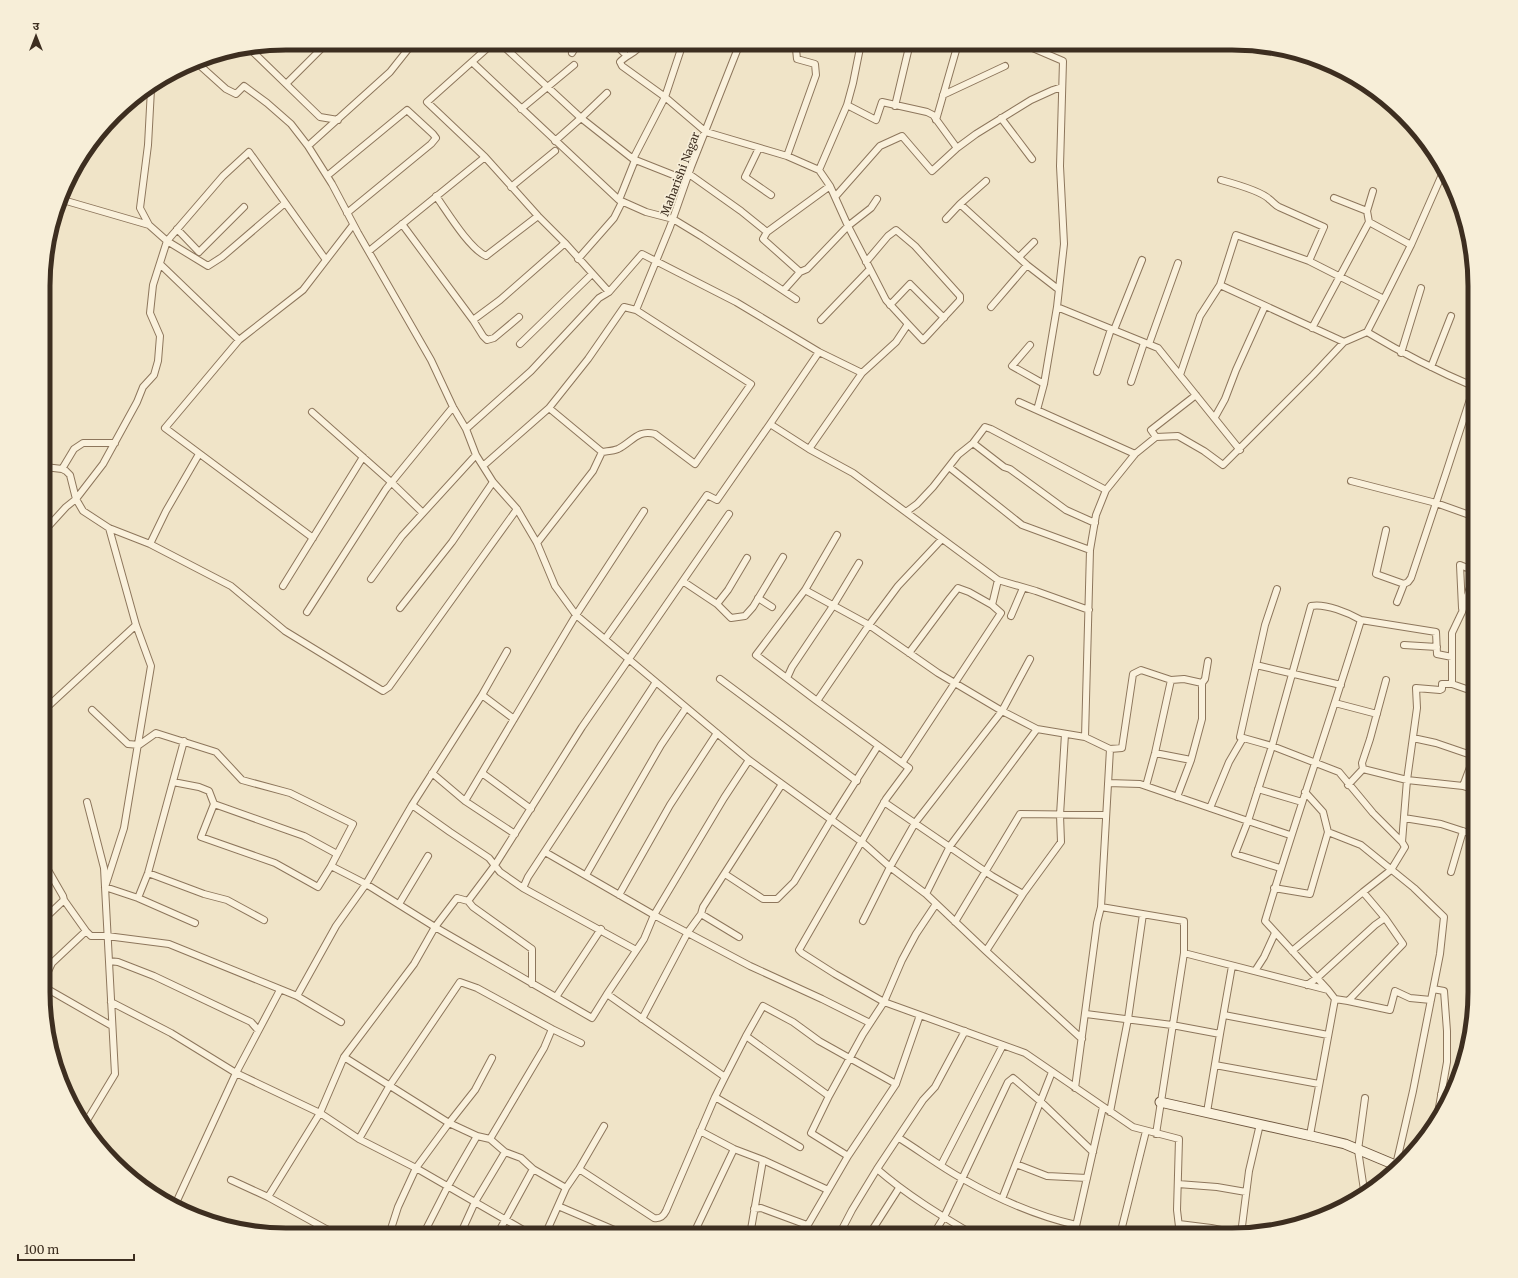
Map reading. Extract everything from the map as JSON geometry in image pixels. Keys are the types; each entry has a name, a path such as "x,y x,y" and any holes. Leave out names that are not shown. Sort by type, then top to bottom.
{"street":[{"path":"286,84 320,50"},
{"path":"308,146 390,72 407,50"},
{"path":"485,50 427,102 485,157 609,292"},
{"path":"508,50 582,118 634,160 686,180"},
{"path":"621,50 624,53"},
{"path":"637,50 620,62 622,66 665,97 706,132 786,156 819,170 830,186 848,226 866,262 870,270 886,300 923,340 960,300 960,296 915,246 896,230 888,236 866,262"},
{"path":"578,258 614,218 634,160 665,97 681,50"},
{"name":"Maharishi Nagar","path":"636,310 673,219 686,180 737,50"},
{"path":"786,156 816,75 815,64 797,59 796,50"},
{"path":"819,170 847,105 860,50"},
{"path":"895,106 908,50"},
{"path":"936,120 956,50"},
{"path":"1037,50 1063,61 1060,166 1064,244 1057,306 1044,384 1037,410"},
{"path":"253,52 320,117 338,120"},
{"path":"472,62 554,141 621,201 646,212 673,219 796,299"},
{"path":"521,109 574,65"},
{"path":"201,66 226,89 236,94 244,86 267,103 291,124 308,146 327,176 431,360 453,407 466,429 476,455 492,482 516,509 537,543 555,586 576,615 749,760 862,842 890,867 926,894 1082,1039"},
{"path":"943,95 1004,66"},
{"path":"835,197 880,146 902,136 932,171 957,148 1001,118 1031,100 1062,87"},
{"path":"151,93 148,145 140,208 149,225 167,241 208,266 222,257 285,203"},
{"path":"554,141 582,118 607,93"},
{"path":"847,105 876,120 882,102 927,112 933,115 957,148"},
{"path":"327,176 407,110 436,138 431,144 347,213"},
{"path":"1001,118 1032,159"},
{"path":"759,148 745,177 771,195"},
{"path":"511,187 555,151"},
{"path":"50,524 76,499 103,464 137,402 143,387 154,375 158,361 160,336 150,313 153,285 167,241 223,176 249,152 326,260"},
{"path":"369,251 485,157"},
{"path":"689,174 741,211 767,232"},
{"path":"1085,737 1090,550 1096,515 1106,490 1135,454 1156,437 1178,436 1204,451 1223,465 1240,450 1344,342 1367,332 1410,245 1441,176"},
{"path":"1221,180 1246,188 1269,198 1273,204 1324,226 1309,262"},
{"path":"946,219 960,204 986,181"},
{"path":"800,272 763,239 767,232 830,186"},
{"path":"1312,328 1369,222 1367,211 1374,190"},
{"path":"436,196 467,238 480,253 486,256 538,216"},
{"path":"1334,198 1367,211"},
{"path":"784,290 800,272 807,269 848,226 871,208 877,199"},
{"path":"66,201 149,225"},
{"path":"960,204 1027,265 1058,289"},
{"path":"177,229 200,252 244,207"},
{"path":"1369,222 1410,245"},
{"path":"402,224 487,340 494,338 519,317"},
{"path":"313,538 165,428 239,340 303,290 354,225"},
{"path":"1180,375 1200,316 1220,285 1236,235 1309,262 1384,299"},
{"path":"1019,257 1034,242"},
{"path":"473,320 500,300 565,243"},
{"path":"466,429 531,371 599,298 609,292 642,254 736,302 819,352 862,373"},
{"path":"1097,372 1142,260"},
{"path":"1131,382 1178,263"},
{"path":"160,264 239,340"},
{"path":"992,307 1027,265"},
{"path":"821,320 870,270"},
{"path":"520,344 592,274"},
{"path":"890,305 910,284 944,318"},
{"path":"1220,285 1344,342"},
{"path":"1401,353 1421,288"},
{"path":"1057,306 1158,348 1240,450"},
{"path":"1214,417 1225,399 1236,370 1265,306"},
{"path":"483,466 549,408 588,359 624,307 636,310 751,384 695,464 656,434 648,432 639,435 619,448 602,452"},
{"path":"1431,367 1452,316"},
{"path":"809,449 862,373 896,342 908,324"},
{"path":"1367,332 1401,353 1445,375 1468,383"},
{"path":"1030,345 1012,366 1044,384"},
{"path":"605,640 707,495 717,500 819,352"},
{"path":"1156,437 1151,430 1196,395"},
{"path":"1019,402 1135,454"},
{"path":"1397,602 1404,584 1411,578 1468,404"},
{"path":"307,612 391,482 453,407"},
{"path":"549,408 602,452"},
{"path":"312,412 391,482 423,513"},
{"path":"770,424 809,449 853,473 998,580 1089,610"},
{"path":"906,512 917,504 958,455 973,443 985,427 991,428 1106,490"},
{"path":"62,469 74,449 82,443 115,443"},
{"path":"973,443 1004,467 1010,469 1066,510 1094,524"},
{"path":"537,543 593,471 602,452"},
{"path":"150,544 166,511 200,454"},
{"path":"371,579 402,536 476,455"},
{"path":"282,586 363,457"},
{"path":"949,466 1022,525 1090,550"},
{"path":"50,468 62,469 70,475 76,499 84,511 109,528 150,544 232,586 285,631 383,691 389,687 516,509"},
{"path":"1351,481 1436,503 1468,514"},
{"path":"400,608 452,542 492,482"},
{"path":"466,801 576,615 644,511"},
{"path":"468,901 495,865 582,727 628,659 684,582 730,514"},
{"path":"105,886 124,828 151,666 136,625 109,528"},
{"path":"1386,530 1376,574 1404,584"},
{"path":"837,534 804,590 756,655 909,768 884,802 799,950 835,974 884,1002 1025,1053 1133,1128 1179,1139 1177,1210 1179,1228"},
{"path":"817,701 869,625 898,586 942,539"},
{"path":"684,582 716,604 731,618 745,616 783,557"},
{"path":"716,604 728,590 747,558"},
{"path":"787,678 792,667 834,606 859,563"},
{"path":"1462,612 1460,565 1468,569"},
{"path":"992,605 998,580"},
{"path":"902,763 1001,613 992,605 969,592 958,588 909,653"},
{"path":"1011,616 1023,588"},
{"path":"1277,589 1265,625 1240,736 1272,746 1339,772 1348,785 1405,847 1391,870 1292,951"},
{"path":"804,590 869,625 938,673 1002,711 1037,729 1085,737 1110,748 1122,748 1133,674 1141,670 1171,680 1184,679 1202,683"},
{"path":"1452,684 1452,633 1462,612 1468,594"},
{"path":"758,598 772,607"},
{"path":"1280,868 1235,854 1248,821 1272,746 1312,606 1319,604 1353,615 1361,620 1436,632 1437,654 1452,657"},
{"path":"1361,620 1341,685 1290,835 1265,921 1335,999 1390,1010 1396,991 1410,998 1431,1000"},
{"path":"50,704 136,625"},
{"path":"1404,645 1437,647"},
{"path":"297,996 336,926 366,884 412,805 482,695 507,651"},
{"path":"863,921 890,867 915,823 1002,711 1030,659"},
{"path":"1177,797 1202,719 1202,683 1205,679 1208,661"},
{"path":"1256,666 1341,685"},
{"path":"720,679 857,781"},
{"path":"1146,786 1171,680"},
{"path":"1363,769 1362,763 1386,680"},
{"path":"523,888 528,877 656,682"},
{"path":"1402,842 1407,780 1417,708 1416,688 1440,690 1442,689 1442,684 1452,684 1468,690"},
{"path":"482,695 514,719"},
{"path":"1335,703 1377,714"},
{"path":"586,875 660,745 686,708"},
{"path":"92,710 128,744 138,745 156,733 216,752 242,780 290,793 353,824 331,866 318,886 274,863 201,837 214,804 209,791 200,787 173,782"},
{"path":"926,894 950,846 1037,729"},
{"path":"619,895 670,805 717,733"},
{"path":"986,951 1023,894 1061,842 1060,815 1065,734"},
{"path":"1210,808 1229,762 1243,738"},
{"path":"1413,738 1436,742 1468,753"},
{"path":"138,898 148,873 161,826 164,808 184,741"},
{"path":"725,874 763,899 777,899 794,882 878,746"},
{"path":"1076,1088 1097,923 1101,906 1110,748"},
{"path":"1155,752 1190,760"},
{"path":"331,866 366,884 435,927 592,1018 644,939 654,915 724,798 749,760"},
{"path":"1363,769 1407,780 1468,788"},
{"path":"1348,785 1363,769"},
{"path":"1463,786 1468,772"},
{"path":"432,773 466,801 515,834"},
{"path":"482,773 531,809"},
{"path":"1108,783 1140,784 1290,835"},
{"path":"642,1019 688,932 701,914 703,907 782,784"},
{"path":"1258,789 1302,802"},
{"path":"1274,888 1310,894 1328,832 1323,812 1305,792"},
{"path":"87,802 104,868 115,1074 88,1119"},
{"path":"884,802 986,871 1023,894"},
{"path":"214,804 304,836 337,854"},
{"path":"412,805 489,858 500,872 523,888 601,929 636,950"},
{"path":"955,922 1020,814 1106,815"},
{"path":"1404,818 1441,824 1468,833"},
{"path":"1452,872 1463,831"},
{"path":"1328,832 1361,845 1414,888 1444,917 1440,954 1400,1158"},
{"path":"545,852 654,915 750,966 822,998 870,1023"},
{"path":"399,904 428,856"},
{"path":"148,873 204,894 227,900 264,920"},
{"path":"50,878 64,896 64,900 91,936 107,936 169,944 297,996 341,1022"},
{"path":"105,886 138,898 194,923"},
{"path":"1348,1001 1403,944 1385,918 1363,892"},
{"path":"268,1197 320,1114 344,1056 414,964 435,927 457,898 468,901 473,907 532,949 532,984"},
{"path":"50,913 64,900"},
{"path":"848,1156 811,1133 850,1058 884,1002 902,960 916,934 936,904"},
{"path":"1101,906 1184,921 1184,953 1156,1134"},
{"path":"701,914 739,937"},
{"path":"1110,1112 1128,1019 1143,914"},
{"path":"1307,985 1317,978 1375,925 1385,918"},
{"path":"556,997 601,929"},
{"path":"50,967 52,963 86,931"},
{"path":"1255,971 1276,933"},
{"path":"1184,953 1328,990"},
{"path":"109,961 118,962 154,976 250,1022 258,1030"},
{"path":"1207,1112 1232,966"},
{"path":"359,1140 390,1085 460,982 477,988 581,1043"},
{"path":"1433,989 1444,991 1448,1031 1447,1062 1439,1105"},
{"path":"50,990 112,1026"},
{"path":"177,1201 236,1073 280,990"},
{"path":"607,994 726,1077"},
{"path":"1310,1135 1335,999"},
{"path":"111,1002 171,1034 236,1073 320,1114 359,1140 416,1168 519,1228"},
{"path":"579,1169 654,1218 659,1218 664,1215 715,1097 762,1006 793,1022 819,1041 896,1084"},
{"path":"1086,1014 1172,1025 1220,1034"},
{"path":"806,1228 848,1156 896,1084 920,1015"},
{"path":"1224,1015 1328,1035"},
{"path":"490,1140 544,1048 552,1029"},
{"path":"843,1228 877,1169 923,1100 935,1087 965,1031"},
{"path":"746,1036 829,1096"},
{"path":"941,1165 1003,1045"},
{"path":"344,1056 449,1123 477,1136 490,1140 505,1152 522,1158 533,1169 566,1188"},
{"path":"391,1228 398,1208 416,1168 475,1090 492,1058"},
{"path":"1215,1065 1319,1084"},
{"path":"1002,1199 1052,1072"},
{"path":"937,1228 944,1217 1008,1082 1013,1078 1093,1152"},
{"path":"1441,1094 1445,1095"},
{"path":"715,1097 800,1146"},
{"path":"1364,1188 1358,1150 1365,1098"},
{"path":"1160,1102 1345,1144 1394,1164"},
{"path":"1075,1228 1102,1107"},
{"path":"1242,1227 1249,1171 1260,1124"},
{"path":"548,1228 566,1188 604,1126"},
{"path":"700,1131 734,1149 763,1160 828,1190"},
{"path":"1122,1228 1146,1131"},
{"path":"427,1228 448,1186 477,1136"},
{"path":"899,1138 962,1179 1002,1199 1051,1219 1076,1225"},
{"path":"696,1228 734,1149"},
{"path":"463,1228 475,1202 505,1152"},
{"path":"751,1228 763,1160"},
{"path":"1016,1164 1046,1176 1087,1178"},
{"path":"501,1228 533,1169"},
{"path":"877,1169 899,1188 962,1228"},
{"path":"231,1180 268,1197 318,1228"},
{"path":"1178,1184 1217,1187 1246,1192"},
{"path":"874,1228 899,1188"},
{"path":"558,1206 610,1228"},
{"path":"754,1209 761,1208 807,1225"},
{"path":"1179,1224 1211,1228"}]}
